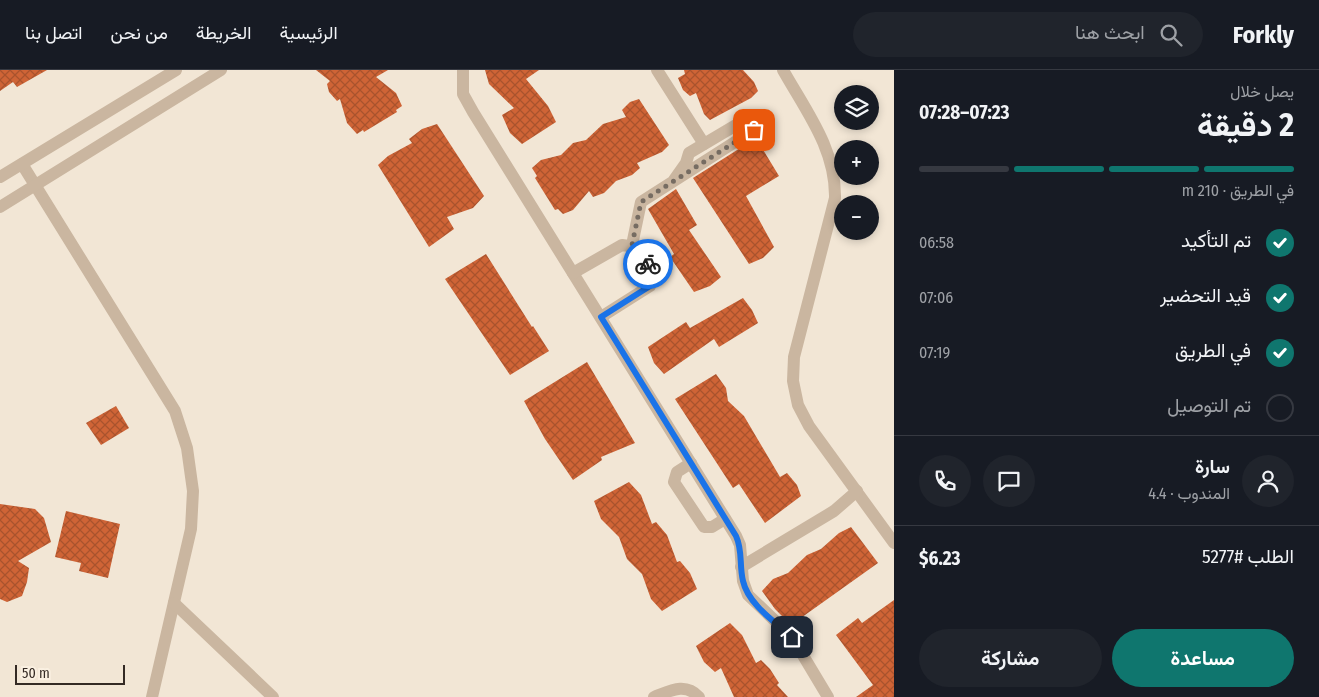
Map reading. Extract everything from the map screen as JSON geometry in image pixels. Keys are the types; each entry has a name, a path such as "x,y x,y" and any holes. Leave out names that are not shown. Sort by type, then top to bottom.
{"street":[{"path":"0,178 176,70"},
{"path":"0,206 221,70"},
{"path":"463,70 463,94 473,112 740,545 741,567 748,595 792,637 828,697"},
{"path":"657,70 704,144"},
{"path":"782,70 825,145 832,162 836,180 835,198 794,357 792,381 798,405 809,426 894,543"},
{"path":"632,245 641,202 760,126 760,119 753,115 689,153 686,163 674,180"},
{"path":"716,137 724,148"},
{"path":"22,164 175,411 188,448 193,491 191,529 152,697"},
{"path":"574,273 622,245 637,247 652,271 650,286 601,317"},
{"path":"691,463 677,472 674,482 704,527 712,526 725,519"},
{"path":"741,567 834,511 857,491"},
{"path":"174,602 273,697"},
{"path":"654,697 684,688 692,690 698,697"}],"building":[{"path":"0,70 47,70 17,87 13,82 0,91"},
{"path":"316,70 388,70 376,77 396,93 402,106 396,110 397,112 364,132 363,130 357,134 347,123 340,99 337,101 329,92 327,84 330,81"},
{"path":"485,70 539,70 526,79 548,106 556,122 522,144 510,133 502,115 514,108 489,84"},
{"path":"684,70 743,70 754,82 758,91 751,98 710,120 704,114 696,93 690,96 683,90 678,78 685,74"},
{"path":"639,99 669,145 662,152 637,163 640,168 632,175 616,181 604,193 593,197 589,191 573,210 563,214 558,209 555,210 535,178 537,176 532,168 541,160 561,155 573,143 586,140 603,124 626,117 622,110 630,102"},
{"path":"437,124 484,196 473,208 447,217 454,229 429,247 378,165 388,156 412,143 409,139 422,129"},
{"path":"756,138 779,176 746,196 774,247 763,258 749,264 693,178"},
{"path":"676,189 697,225 689,230 721,277 710,286 694,292 670,257 674,254 648,209"},
{"path":"486,254 549,351 510,375 445,279"},
{"path":"743,298 752,310 758,323 719,347 714,339 664,374 654,363 648,347 686,322 690,328"},
{"path":"587,362 635,443 601,457 602,460 573,480 545,439 524,401"},
{"path":"716,374 726,388 728,401 744,416 780,477 787,473 797,485 801,496 765,523 739,484 733,488 675,399"},
{"path":"116,406 129,428 101,445 86,423"},
{"path":"629,482 641,495 652,524 656,522 667,535 677,562 680,561 690,573 697,589 662,611 651,599 642,574 627,559 619,537 601,519 594,501"},
{"path":"0,504 35,509 44,518 51,542 18,561 29,568 27,582 22,596 7,602 0,599"},
{"path":"66,511 120,524 108,578 79,571 81,563 55,557"},
{"path":"851,527 878,563 791,625 775,609 762,591 773,579 788,573 807,555 821,549 839,533"},
{"path":"894,600 894,697 856,697 873,685 836,635 858,618 862,623"},
{"path":"730,623 742,635 756,663 761,660 770,669 779,683 777,685 788,697 734,697 721,668 715,672 704,662 696,646"}],"way so far":[{"path":"648,264 637,247 632,245 641,202 754,130"}],"route":[{"path":"648,264 653,276 650,286 601,317 736,536 740,545 743,581 748,595 792,637"}]}
